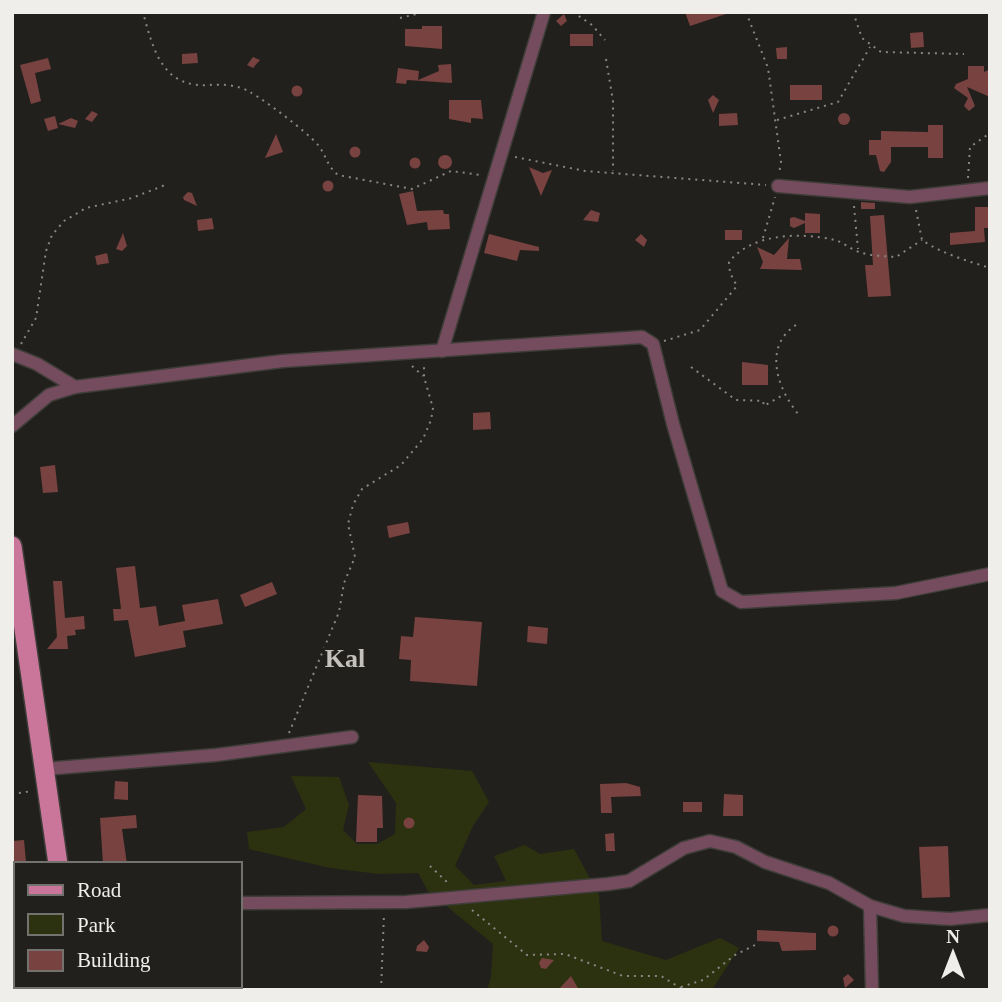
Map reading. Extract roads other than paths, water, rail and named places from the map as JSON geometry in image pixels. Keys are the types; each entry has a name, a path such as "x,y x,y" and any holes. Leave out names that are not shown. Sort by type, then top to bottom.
{"main road":[{"path":"12,546 58,862"}],"street":[{"path":"442,351 496,179 544,12"},
{"path":"778,186 910,197 990,188"},
{"path":"12,426 49,396 75,387 283,361 424,354 573,344 621,336 642,337 653,344 673,424 722,591 741,603 883,594 990,574"},
{"path":"14,354 75,387"},
{"path":"44,769 216,755 352,737"},
{"path":"242,903 383,903 629,881 684,848 710,841 736,847 765,862 829,883 870,906 904,916 950,919 990,915"},
{"path":"870,906 872,990"}],"district":[{"name":"Kal","path":"345,658"}]}
